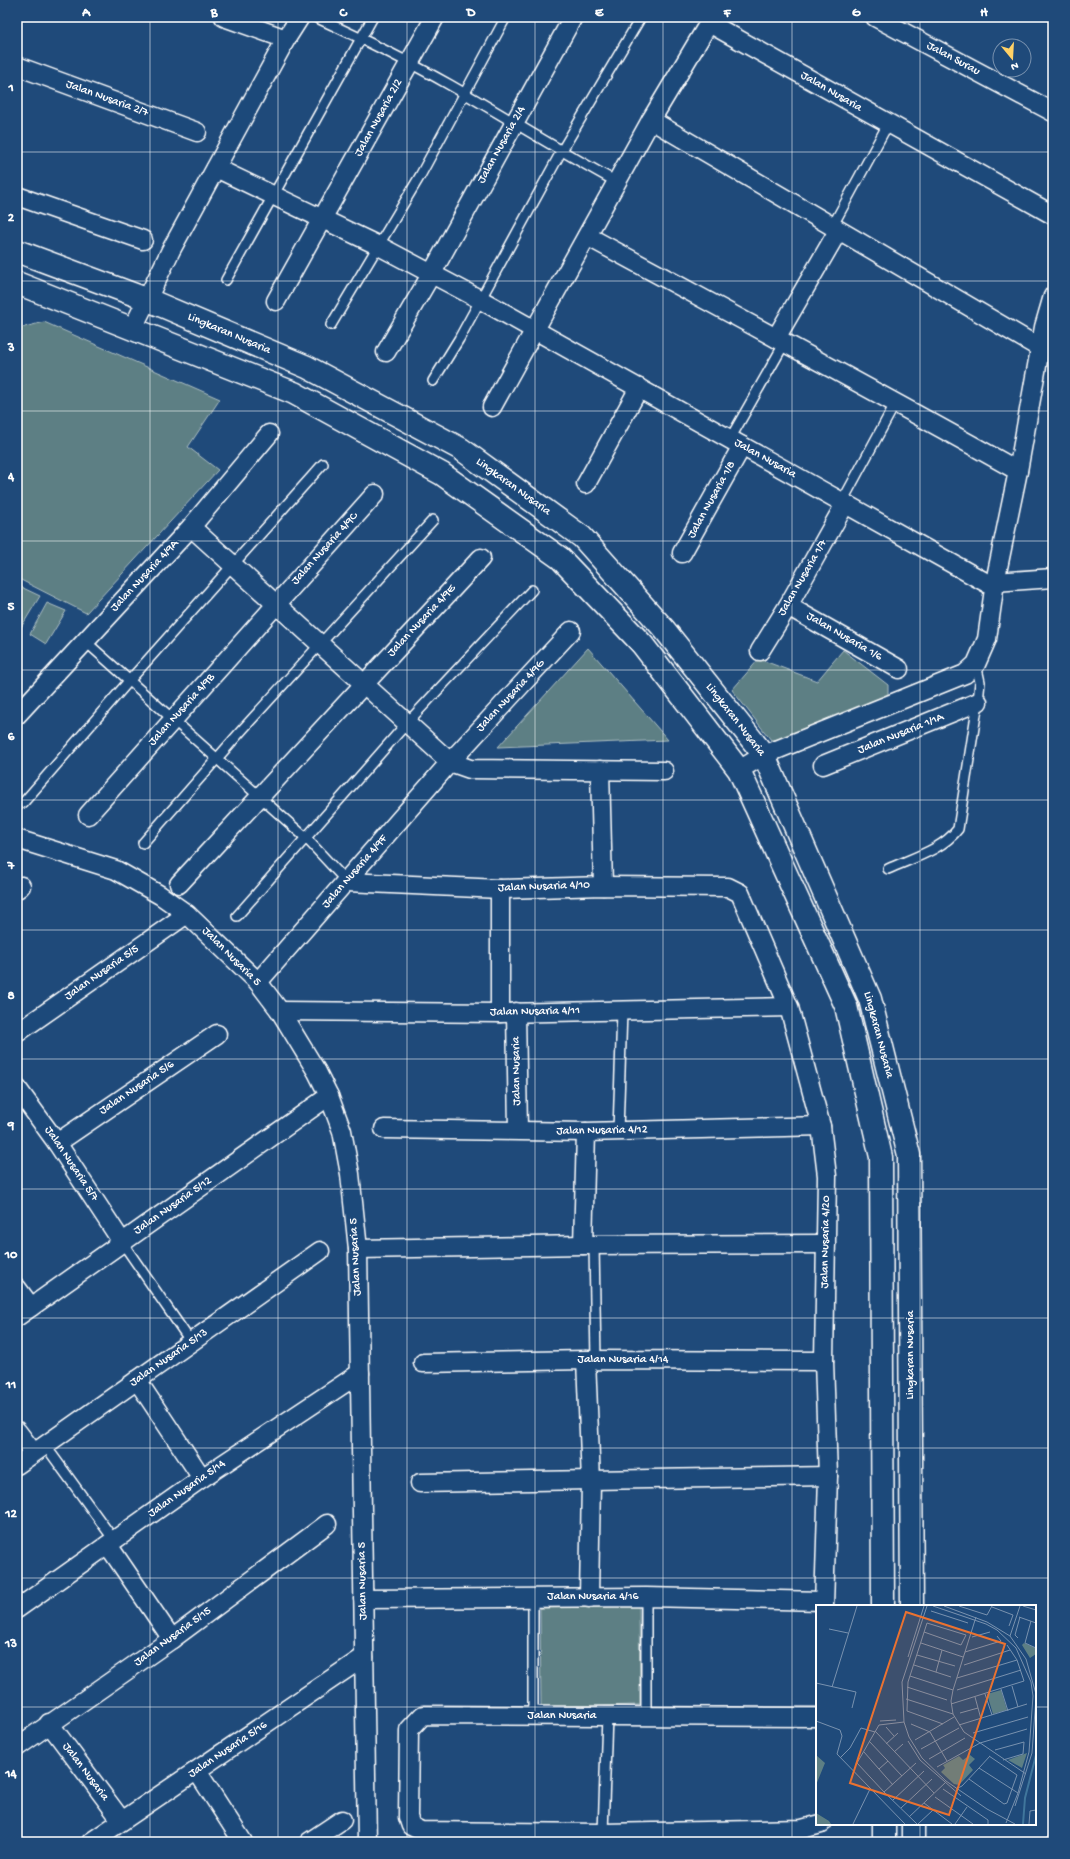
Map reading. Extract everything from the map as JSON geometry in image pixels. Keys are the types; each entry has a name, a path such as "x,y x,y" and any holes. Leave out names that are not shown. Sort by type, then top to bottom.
{"main road":[{"name":"Lingkaran Nusaria","path":"17,251 146,299 307,368 461,449 582,537 664,629 764,755 870,999 910,1155 912,1605"},
{"name":"Lingkaran Nusaria","path":"17,283 294,393 442,474 560,558 642,644 739,770 846,1006 881,1157 883,1605"},
{"path":"884,1825 884,1842"},
{"path":"913,1825 913,1842"}],"street":[{"path":"224,17 286,39"},
{"path":"133,328 146,299 216,168 286,39 300,17"},
{"name":"Jalan Nusaria 2/2","path":"276,301 435,17"},
{"name":"Jalan Nusaria 2/4","path":"386,352 432,273 573,17"},
{"name":"Jalan Surau","path":"875,17 1053,112"},
{"name":"Jalan Nusaria","path":"492,407 651,120 703,20 1053,215"},
{"name":"Jalan Nusaria 2/7","path":"17,66 198,132"},
{"path":"651,120 1040,348"},
{"name":"Jalan Nusaria","path":"216,168 432,273 843,503 995,584"},
{"path":"17,196 143,240"},
{"path":"780,341 835,229"},
{"path":"587,236 896,402 1018,471"},
{"path":"739,770 764,755 965,674 976,664 987,639 995,584 1018,471 1044,327 1053,296"},
{"path":"586,484 639,388"},
{"name":"Jalan Nusaria 4/9A","path":"17,715 190,527 269,434"},
{"name":"Jalan Nusaria 1/8","path":"682,553 736,443"},
{"name":"Jalan Nusaria 4/9C","path":"276,604 375,494"},
{"name":"Jalan Nusaria 1/7","path":"760,651 788,606 843,503"},
{"path":"190,527 450,762 470,769 664,771"},
{"name":"Jalan Nusaria 4/9E","path":"179,884 481,558"},
{"path":"995,584 1053,578"},
{"name":"Jalan Nusaria 4/9B","path":"88,815 276,604"},
{"name":"Jalan Nusaria 1/6","path":"788,606 899,669"},
{"name":"Jalan Nusaria 4/9G","path":"450,762 571,631"},
{"name":"Jalan Nusaria 1/1A","path":"823,765 978,702"},
{"name":"Jalan Nusaria 4/9F","path":"258,982 450,762"},
{"path":"600,770 603,886"},
{"name":"Jalan Nusaria 5","path":"17,839 116,870 160,895 187,914 258,982 280,1011 317,1072 329,1096 342,1131 358,1248 367,1842"},
{"name":"Jalan Nusaria 4/10","path":"346,882 500,889 603,886 728,887 740,893"},
{"name":"Jalan Nusaria","path":"500,889 518,1130"},
{"name":"Jalan Nusaria 4/20","path":"740,893 789,1007 821,1126 827,1176 824,1360 828,1476 824,1603"},
{"name":"Jalan Nusaria 5/5","path":"17,1033 187,914"},
{"name":"Jalan Nusaria 4/11","path":"280,1011 622,1012 789,1007"},
{"name":"Jalan Nusaria 5/6","path":"57,1142 217,1034"},
{"name":"Jalan Nusaria 5/7","path":"17,1088 57,1142 122,1242"},
{"name":"Jalan Nusaria 5/12","path":"24,1312 329,1096"},
{"name":"Jalan Nusaria 4/12","path":"384,1129 586,1132 821,1126"},
{"path":"586,1132 588,1245"},
{"path":"358,1248 826,1244"},
{"name":"Jalan Nusaria 5/13","path":"17,1464 320,1251"},
{"path":"17,1288 24,1312"},
{"path":"589,1598 591,1360"},
{"name":"Jalan Nusaria 4/14","path":"422,1363 591,1360 824,1360"},
{"name":"Jalan Nusaria 5/14","path":"17,1609 202,1478 360,1373"},
{"path":"137,1380 202,1478"},
{"path":"17,1431 39,1448"},
{"path":"420,1483 828,1476"},
{"name":"Jalan Nusaria 5/15","path":"17,1747 49,1723 172,1639 327,1524"},
{"path":"111,1542 172,1639"},
{"name":"Jalan Nusaria 4/16","path":"363,1599 646,1597 824,1603"},
{"name":"Jalan Nusaria 5/16","path":"91,1842 364,1657"},
{"name":"Jalan Nusaria","path":"603,1837 420,1831 411,1826 408,1817 409,1730 423,1715 816,1717"},
{"name":"Jalan Nusaria","path":"49,1723 122,1820"},
{"path":"197,1771 243,1842"},
{"path":"308,1842 342,1820"},
{"path":"603,1837 802,1829 820,1825"}],"lane":[{"path":"314,17 361,38 410,63 466,94 561,152 617,182"},
{"path":"226,280 373,17"},
{"path":"331,326 420,176 466,94 506,17"},
{"path":"433,381 481,300 561,152 641,17"},
{"path":"835,229 888,124"},
{"path":"736,443 780,341"},
{"path":"843,503 896,402"},
{"path":"24,803 129,681 323,464"},
{"path":"143,843 433,520"},
{"path":"237,916 407,723 532,590"},
{"path":"85,641 306,838 346,882"},
{"path":"888,868 940,845 952,837 958,829 978,702 980,682 976,664"},
{"path":"618,1131 622,1012"},
{"path":"122,1242 191,1342"},
{"path":"588,1245 591,1360"},
{"path":"39,1448 111,1542"},
{"path":"646,1597 646,1716"},
{"path":"533,1598 533,1716"},
{"path":"603,1837 607,1716"}],"green space":[{"path":"44,322 220,399 188,447 218,470 86,613 17,578 17,329"},
{"path":"21,587 40,596 20,629 17,627 17,595"},
{"path":"47,603 66,611 46,644 30,634"},
{"path":"588,648 668,740 498,747"},
{"path":"843,650 888,685 888,698 784,739 771,740 732,690 759,659 817,681"},
{"path":"639,1606 640,1705 541,1707 540,1608"}]}
